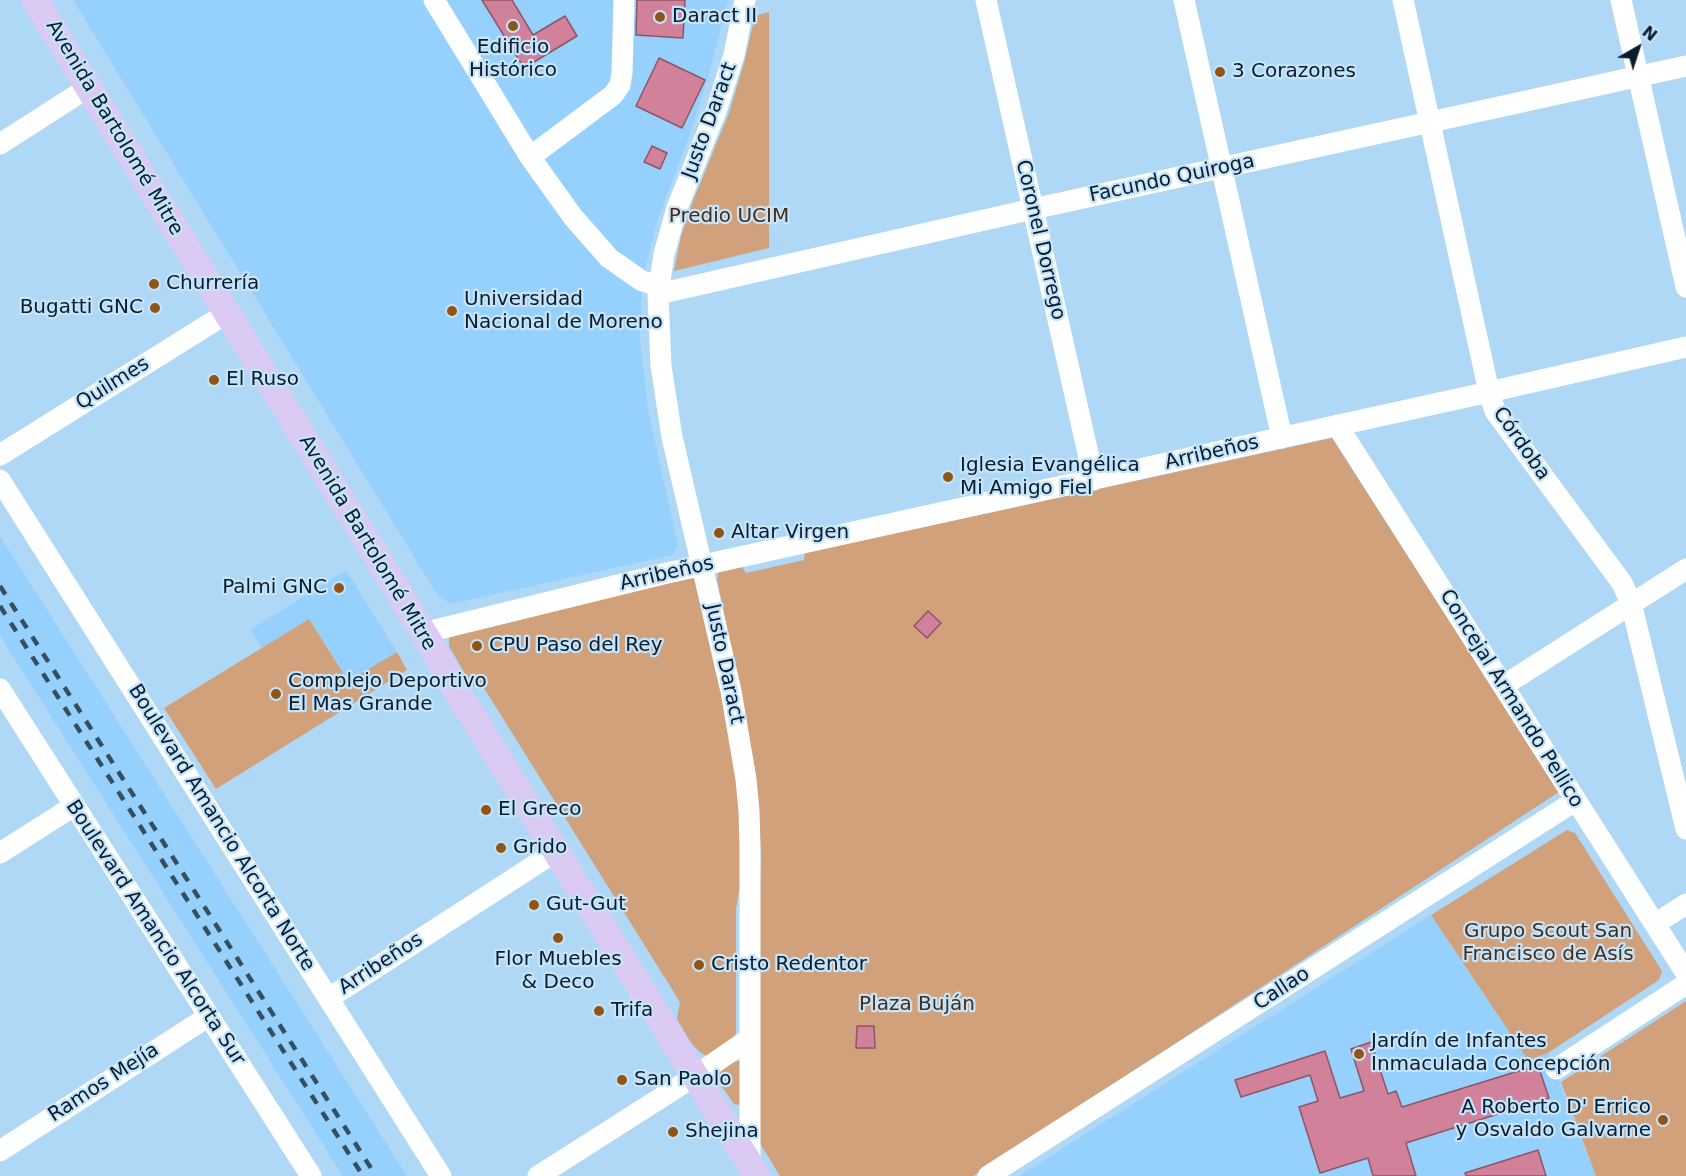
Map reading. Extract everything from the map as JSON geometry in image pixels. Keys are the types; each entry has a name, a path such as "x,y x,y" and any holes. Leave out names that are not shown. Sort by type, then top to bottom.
{"main road":[{"name":"Avenida Bartolomé Mitre","path":"35,0 555,852 754,1171"}],"street":[{"path":"434,0 530,157 573,217 609,258 659,290"},
{"path":"530,157 613,95 620,85 624,0"},
{"name":"Justo Daract","path":"745,0 735,55 716,111 677,208 664,254 659,290 661,366 672,437 731,691 747,790 750,846 749,1039 754,1171"},
{"name":"Coronel Dorrego","path":"987,0 1094,480"},
{"path":"1184,0 1282,438"},
{"name":"Córdoba","path":"1403,0 1495,411 1622,583 1631,603 1686,829"},
{"path":"1622,0 1686,287"},
{"name":"Facundo Quiroga","path":"659,290 1686,66"},
{"path":"0,144 89,87"},
{"name":"Quilmes","path":"0,455 227,313"},
{"name":"Arribeños","path":"423,633 701,566 1686,347"},
{"name":"Concejal Armando Pellico","path":"1337,425 1686,973"},
{"name":"Boulevard Amancio Alcorta Norte","path":"0,480 441,1176"},
{"path":"1503,686 1686,569"},
{"name":"Boulevard Amancio Alcorta Sur","path":"0,690 310,1176"},
{"name":"Callao","path":"988,1176 1575,801"},
{"path":"0,853 74,806"},
{"name":"Arribeños","path":"329,998 555,852"},
{"path":"1655,924 1686,904"},
{"path":"1556,1070 1686,984"},
{"name":"Ramos Mejía","path":"0,1150 209,1016"},
{"path":"538,1176 749,1039"}],"shaded area":[{"name":"Universidad Nacional de Moreno","path":"73,0 728,0 709,75 656,225 642,281 640,340 648,410 678,546 672,555 451,604 438,596"},
{"path":"0,536 407,1176 343,1176 0,636"},
{"path":"346,570 397,652 348,681 309,619 262,648 250,630"},
{"path":"1431,915 1528,1060 1548,1053 1596,1176 1019,1176"}],"green space":[{"name":"Predio UCIM","path":"769,12 769,248 674,271 681,236 693,201 729,113 755,16"},
{"name":"Plaza Buján","path":"1332,438 1559,792 973,1176 780,1176 758,1140 761,857 746,722 717,579 719,571 741,565 746,573 804,560 805,551"},
{"path":"697,577 723,685 739,784 743,868 736,909 736,1033 731,1044 710,1057 699,1051 687,1036 677,1019 680,1002 484,688 472,686 449,646 449,638 456,632"},
{"name":"Complejo Deportivo El Mas Grande","path":"309,619 348,681 397,652 407,670 216,789 164,708"},
{"name":"Grupo Scout San Francisco de Asís","path":"1567,830 1575,833 1662,971 1659,980 1548,1053 1528,1060 1431,915"},
{"path":"1686,1001 1686,1176 1596,1176 1561,1082"},
{"path":"739,1061 744,1069 740,1105 734,1104 716,1078 717,1072 732,1062"}],"building":[{"name":"Edificio Histórico","path":"482,0 512,0 533,35 565,16 577,36 524,68"},
{"name":"Daract II","path":"637,0 685,0 683,38 636,35"},
{"path":"659,58 705,80 682,128 636,106"},
{"path":"652,146 667,153 660,169 644,162"},
{"path":"928,611 941,623 927,638 914,626"},
{"path":"857,1026 874,1026 875,1048 856,1048"},
{"path":"1371,1042 1388,1094 1396,1091 1402,1107 1538,1065 1549,1098 1406,1143 1416,1176 1373,1176 1368,1158 1320,1173 1299,1107 1318,1101 1310,1075 1241,1097 1235,1080 1325,1051 1340,1098 1364,1091 1351,1049"},
{"path":"1538,1150 1546,1176 1466,1176 1465,1173"}],"railway":[{"path":"0,586 376,1176"},
{"path":"0,606 363,1176"}],"place":[{"name":"Daract II","path":"660,17"},
{"name":"Edificio Histórico","path":"513,26"},
{"name":"3 Corazones","path":"1220,72"},
{"name":"Churrería","path":"154,284"},
{"name":"Bugatti GNC","path":"155,308"},
{"name":"Universidad Nacional de Moreno","path":"452,311"},
{"name":"El Ruso","path":"214,380"},
{"name":"Iglesia Evangélica Mi Amigo Fiel","path":"948,477"},
{"name":"Altar Virgen","path":"719,533"},
{"name":"Palmi GNC","path":"339,588"},
{"name":"CPU Paso del Rey","path":"477,646"},
{"name":"Complejo Deportivo El Mas Grande","path":"276,694"},
{"name":"El Greco","path":"486,810"},
{"name":"Grido","path":"501,848"},
{"name":"Gut-Gut","path":"534,905"},
{"name":"Flor Muebles & Deco","path":"558,938"},
{"name":"Cristo Redentor","path":"699,965"},
{"name":"Trifa","path":"599,1011"},
{"name":"Jardín de Infantes Inmaculada Concepción","path":"1359,1054"},
{"name":"San Paolo","path":"622,1080"},
{"name":"A Roberto D' Errico y Osvaldo Galvarne","path":"1663,1120"},
{"name":"Shejina","path":"673,1132"}]}
